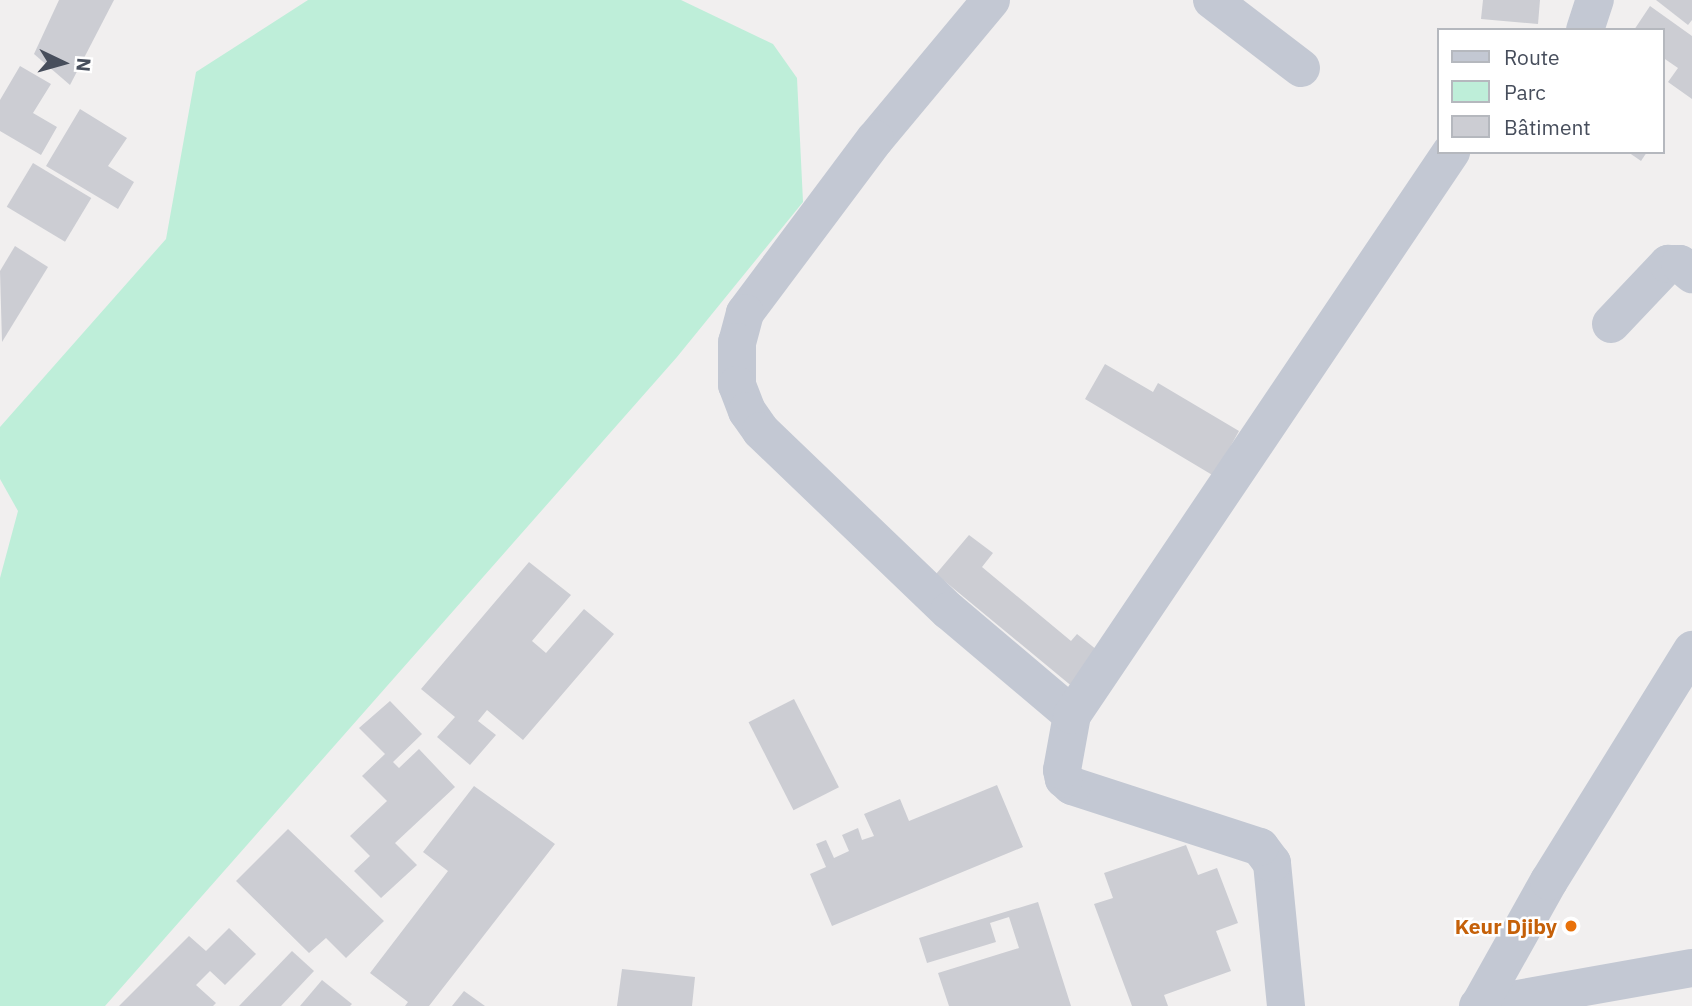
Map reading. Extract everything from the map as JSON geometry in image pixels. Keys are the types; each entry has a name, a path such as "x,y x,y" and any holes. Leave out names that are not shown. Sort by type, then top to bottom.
{"street":[{"path":"991,0 875,139 745,313 737,342 737,386 747,411 761,432 949,611 1072,715"},
{"path":"1212,0 1301,68"},
{"path":"1586,28 1595,0"},
{"path":"1286,1006 1272,863 1260,847 1072,786 1064,779 1062,770 1072,715 1450,154"},
{"path":"1611,324 1668,264 1680,264 1692,274"},
{"path":"1479,1006 1549,881 1692,650"},
{"path":"1479,1006 1692,968"}],"green space":[{"path":"308,0 681,0 773,44 797,78 803,202 677,357 105,1006 0,1006 0,578 18,511 0,479 0,427 166,239 196,72"}],"building":[{"path":"59,0 114,0 70,85 34,54"},
{"path":"1483,0 1540,0 1538,24 1481,19"},
{"path":"1656,0 1692,0 1692,20 1688,25"},
{"path":"1650,6 1692,36 1692,99 1668,82 1678,68 1664,58 1664,28 1635,28"},
{"path":"20,66 51,84 33,113 57,127 41,155 0,131 0,100"},
{"path":"80,109 127,138 108,166 134,182 118,209 46,166"},
{"path":"1631,154 1646,154 1641,161"},
{"path":"33,163 91,198 65,242 7,207"},
{"path":"15,246 48,267 2,342 0,271"},
{"path":"1105,364 1153,392 1158,383 1239,431 1214,476 1085,399"},
{"path":"969,535 993,553 982,567 1071,641 1077,634 1102,654 1074,688 936,574"},
{"path":"529,562 571,595 532,641 546,653 584,609 614,634 523,740 487,710 478,721 496,735 470,765 437,737 455,717 421,689"},
{"path":"794,699 839,787 794,810 749,722"},
{"path":"390,701 422,734 393,762 399,768 419,749 455,787 395,843 417,865 381,898 354,871 370,856 350,836 387,801 362,776 385,754 359,728"},
{"path":"997,785 1023,847 832,926 810,874 826,867 816,844 826,840 834,858 849,851 842,835 858,828 862,840 874,836 864,814 900,799 909,821"},
{"path":"474,786 555,844 429,1006 405,1006 408,1002 370,973 448,871 423,852"},
{"path":"288,829 384,921 346,958 326,938 309,953 236,881"},
{"path":"1186,845 1198,875 1217,868 1238,923 1216,931 1231,971 1164,995 1168,1006 1132,1006 1094,904 1113,898 1104,873"},
{"path":"1038,902 1071,1006 949,1006 938,973 1019,948 1009,917 990,923 996,942 927,963 919,938"},
{"path":"229,928 256,954 225,985 210,971 196,985 216,1003 213,1006 119,1006 189,936 206,951"},
{"path":"292,951 314,971 281,1006 239,1006"},
{"path":"622,969 695,977 692,1006 617,1006"},
{"path":"322,980 352,1004 300,1006"},
{"path":"464,991 485,1006 452,1006"}],"place":[{"name":"Keur Djiby","path":"1571,926"}]}
